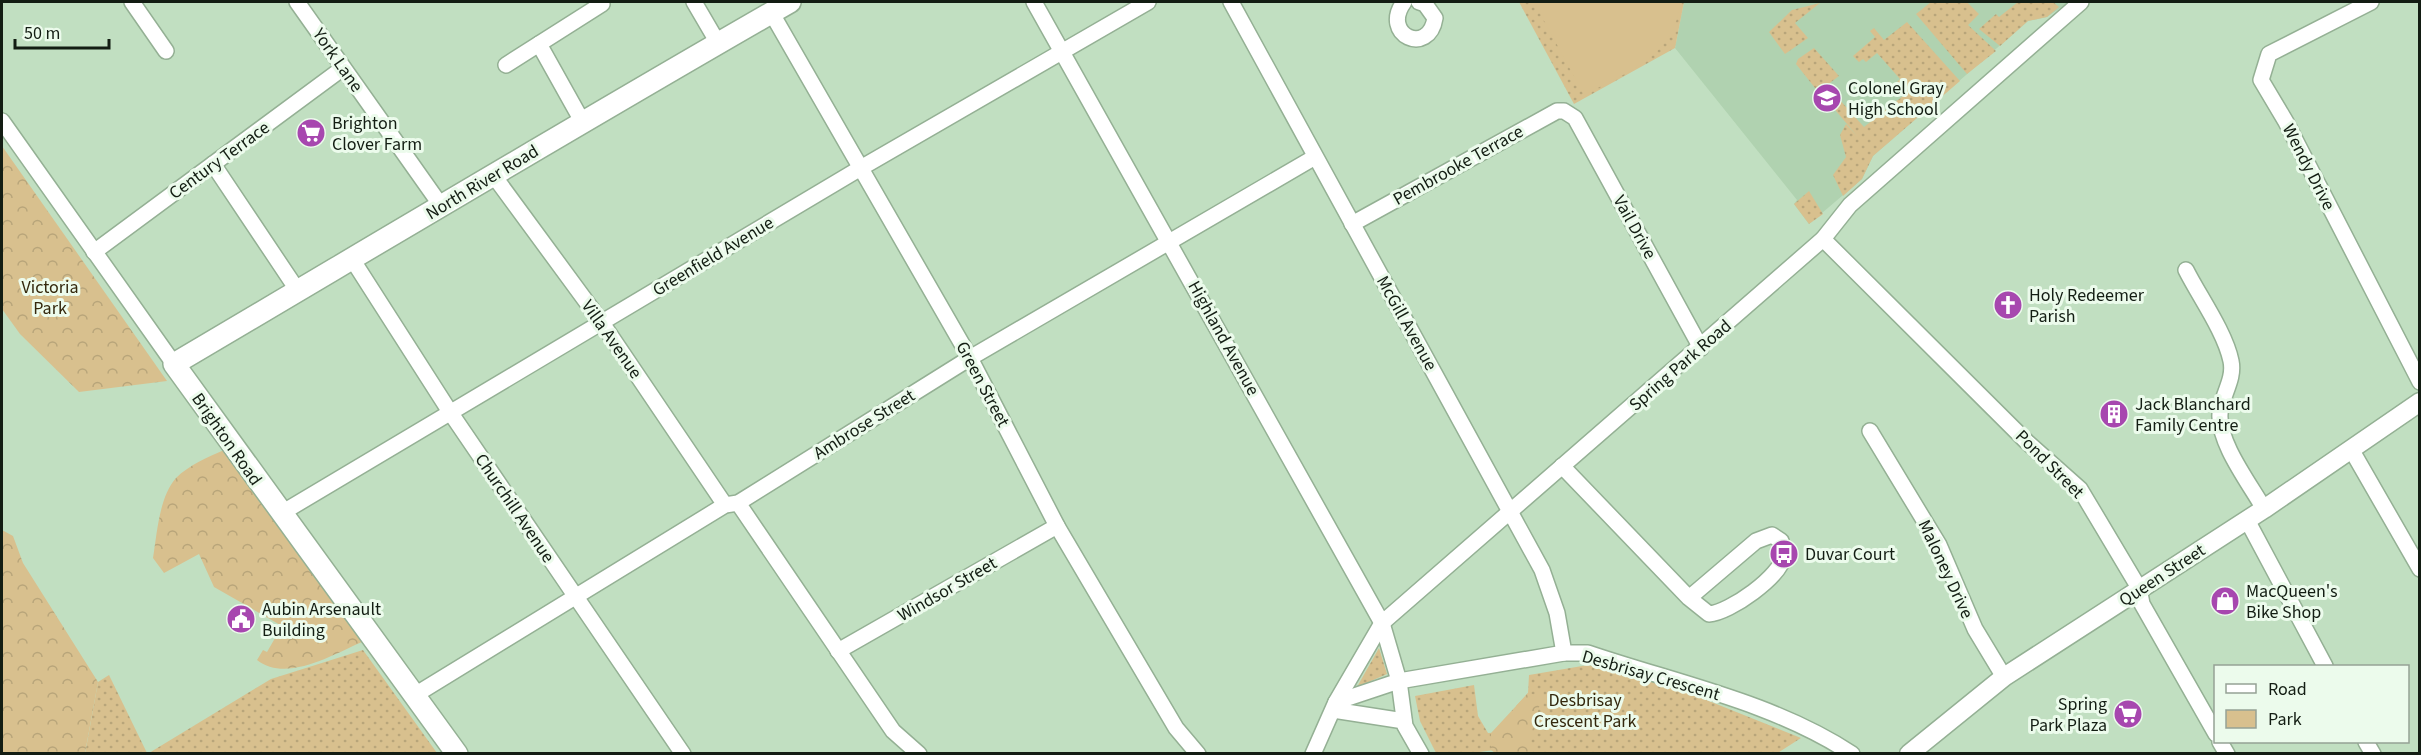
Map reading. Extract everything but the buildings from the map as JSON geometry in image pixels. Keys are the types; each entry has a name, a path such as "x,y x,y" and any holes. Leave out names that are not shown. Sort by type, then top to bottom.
{"main road":[{"name":"North River Road","path":"174,364 442,207 582,121 790,2"},
{"name":"Brighton Road","path":"174,364 280,514 457,753"}],"street":[{"path":"132,2 166,51"},
{"name":"York Lane","path":"297,2 442,207"},
{"path":"694,2 718,43"},
{"name":"Highland Avenue","path":"1034,2 1170,241 1382,623 1399,681 1404,721"},
{"name":"Greenfield Avenue","path":"280,514 859,169 1148,2"},
{"name":"McGill Avenue","path":"1231,2 1510,510 1546,580 1557,614 1564,653"},
{"path":"1404,2 1398,10 1396,20 1400,31 1408,38 1419,39 1428,35 1433,28 1434,18 1425,4 1419,2"},
{"name":"Spring Park Road","path":"1313,753 1334,706 1382,623 1510,510 1701,348 1823,239 1850,205 2081,2"},
{"name":"Wendy Drive","path":"2372,2 2269,54 2261,80 2297,142 2420,382"},
{"path":"506,65 602,4"},
{"name":"Green Street","path":"771,12 859,169 970,358 1056,526 1176,728 1198,753"},
{"path":"539,44 582,121"},
{"name":"Century Terrace","path":"94,252 343,68"},
{"name":"Pembrooke Terrace","path":"1352,224 1557,111 1564,111"},
{"name":"Vail Drive","path":"1564,111 1575,118 1701,348"},
{"name":"Brighton Road","path":"2,121 174,364"},
{"name":"Ambrose Street","path":"416,695 970,358 1315,157"},
{"path":"213,164 298,291"},
{"name":"Villa Avenue","path":"494,176 838,651 893,731 919,753"},
{"name":"Pond Street","path":"1823,239 2027,442 2080,489 2139,588 2142,604 2214,730"},
{"name":"Churchill Avenue","path":"352,259 450,412 682,753"},
{"path":"2186,270 2230,358 2231,376 2221,406 2221,428 2228,447 2264,509"},
{"name":"Queen Street","path":"1909,753 2004,677 2264,509 2420,402"},
{"name":"Maloney Drive","path":"1870,431 1939,545 1975,629 2004,677"},
{"path":"2351,449 2420,569"},
{"path":"1562,466 1689,598 1709,614 1719,614 1743,600 1780,565 1784,554 1781,541 1772,535 1756,541 1689,598"},
{"path":"2247,520 2324,665"},
{"name":"Windsor Street","path":"838,651 1056,526"},
{"name":"Desbrisay Crescent","path":"1334,706 1399,681 1564,653 1588,653 1728,697 1828,738 1852,753"},
{"path":"1334,706 1404,721 1421,753"}],"shaded area":[{"name":"Colonel Gray High School","path":"1684,2 2069,2 2047,17 2028,21 1873,156 1862,179 1809,224 1794,204 1797,200 1675,48"}],"green space":[{"path":"1519,2 1684,2 1675,48 1574,104"},
{"path":"1534,2 1680,2 1676,21 1669,36 1659,49 1632,70 1584,95"},
{"path":"1931,2 1967,2 1979,14 1968,25 1996,51 1967,74 1916,14"},
{"path":"2018,2 2053,2 2059,7 2047,17 2028,21 2000,46 1979,29 1996,14 1999,17"},
{"path":"1820,3 1795,23 1808,38 1785,54 1769,32 1792,10"},
{"path":"1907,22 1960,81 1873,156 1862,179 1843,196 1833,175 1846,157 1840,135 1846,124 1857,136 1831,105 1832,100 1838,98 1864,127 1903,96 1900,92 1903,89 1897,82 1900,79 1877,53 1866,62 1863,59 1859,62 1853,56 1875,37 1870,31 1874,28 1884,40"},
{"path":"1814,48 1839,76 1822,89 1815,88 1796,64 1798,59"},
{"name":"Victoria Park","path":"2,146 167,381 79,392 20,334 2,309"},
{"path":"1809,191 1823,214 1809,224 1794,204"},
{"path":"224,450 362,642 295,668 281,669 269,666 257,660 263,650 267,652 282,626 214,587 199,554 164,573 153,558 162,505 170,486 187,469"},
{"path":"2,530 13,536 23,563 98,682 85,753 2,753"},
{"path":"1379,648 1387,674 1357,687"},
{"path":"363,650 437,753 149,753 271,679"},
{"name":"Desbrisay Crescent Park","path":"1588,665 1674,687 1801,738 1776,754 1526,754 1524,746 1472,753 1436,753 1420,721 1415,696 1474,685 1478,716 1488,733 1510,732 1518,724 1516,706 1528,693 1529,675"},
{"path":"109,675 147,753 85,754 98,682"},
{"path":"1528,693 1542,697 1530,738 1533,753 1495,753 1491,750 1491,733"}],"place":[{"name":"Colonel Gray High School","path":"1827,98"},
{"name":"Brighton Clover Farm","path":"311,133"},
{"name":"Holy Redeemer Parish","path":"2008,305"},
{"name":"Jack Blanchard Family Centre","path":"2114,414"},
{"name":"Duvar Court","path":"1784,554"},
{"name":"MacQueen's Bike Shop","path":"2225,601"},
{"name":"Aubin Arsenault Building","path":"241,619"},
{"name":"Spring Park Plaza","path":"2128,714"}]}
